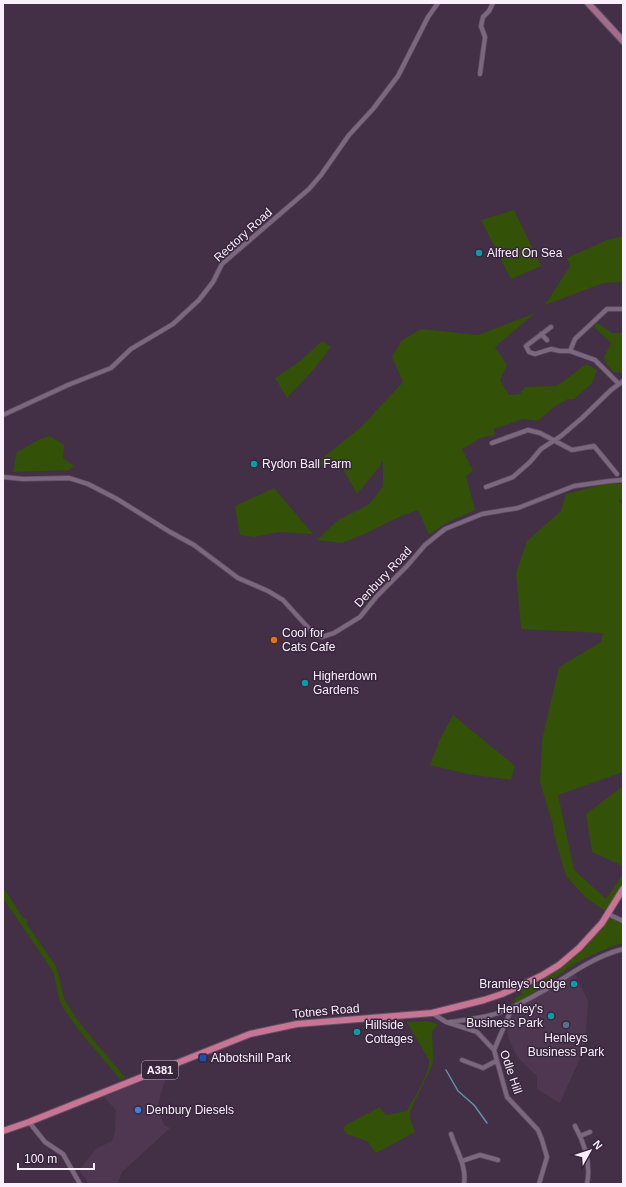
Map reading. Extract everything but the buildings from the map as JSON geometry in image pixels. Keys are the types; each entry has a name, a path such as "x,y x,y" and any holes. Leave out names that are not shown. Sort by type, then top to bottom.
{"main road":[{"name":"Totnes Road","path":"3,1131 250,1034 297,1024 432,1013 502,994 541,976 559,965 579,948 591,936 608,914 623,889"}],"street":[{"name":"Rectory Road","path":"3,415 68,385 111,368 131,349 173,324 199,300 213,282 222,264 309,189 321,175 349,135 373,109 398,76 428,17 438,3"},
{"path":"480,74 484,37 481,26 483,17 489,11 493,3"},
{"path":"588,3 623,41"},
{"path":"570,351 575,339 608,309 623,309"},
{"path":"552,327 526,346 529,352 535,354 552,348 560,351 570,351 595,360 618,384"},
{"path":"541,334 547,340"},
{"path":"486,487 513,477 530,462 541,449 561,436 623,381"},
{"path":"492,443 528,430 540,433 572,450 594,446 617,474"},
{"name":"Denbury Road","path":"3,477 23,479 69,478 88,484 117,499 194,545 238,578 268,591 283,600 313,633 322,637 334,634 360,617 377,596 407,566 425,545 445,529 482,514 518,508 574,486 610,480 623,480"},
{"path":"608,914 623,921"},
{"path":"448,1022 482,1018 512,1008 600,958 612,952 623,949"},
{"path":"494,1050 512,1008"},
{"name":"Odle Hill","path":"432,1013 446,1022 477,1032 494,1050 507,1097 538,1130 542,1140 547,1157 540,1184"},
{"path":"462,1060 483,1068 496,1061"},
{"path":"29,1122 45,1142 63,1154 80,1184"},
{"path":"575,1126 580,1136 589,1170 587,1184"},
{"path":"580,1136 590,1132"},
{"path":"451,1134 462,1161 465,1178 464,1184"},
{"path":"462,1161 480,1155 492,1157 498,1160"},
{"path":"491,1163 492,1157"}],"shaded area":[{"path":"574,972 588,1001 585,1047 560,1103 537,1089 537,1076 518,1058 509,1040 505,1014 512,1008"},
{"path":"167,1073 158,1104 159,1112 164,1125 170,1128 122,1172 117,1184 89,1184 79,1170 96,1149 112,1141 115,1132 116,1110 104,1097 155,1076"}],"green space":[{"path":"514,210 541,266 511,279 481,220"},
{"path":"623,236 623,282 603,283 545,305 570,266 567,258 607,240"},
{"path":"535,313 495,347 507,365 500,380 509,395 520,394 525,387 557,386 586,364 597,370 592,383 574,399 568,399 555,406 538,421 523,419 494,429 495,435 483,437 462,449 473,471 466,476 475,510 446,523 429,535 418,510 401,516 342,543 317,540 338,520 368,505 383,486 383,460 380,466 357,494 342,467 334,462 309,469 361,427 403,382 392,357 401,341 421,329 478,335"},
{"path":"596,324 599,324 612,333 623,333 623,373 614,372 607,365 604,357 611,343 594,327"},
{"path":"322,341 331,347 313,370 287,398 275,378 300,361"},
{"path":"50,436 64,445 63,458 74,466 69,470 13,472 17,452 40,439"},
{"path":"608,483 623,484 623,498 619,501 623,505 623,772 558,795 574,870 606,899 623,874 623,886 607,912 586,898 566,876 540,782 542,740 559,667 601,642 603,633 521,629 516,573 527,541 561,511 566,494"},
{"path":"274,488 313,534 278,532 254,537 240,535 235,506"},
{"path":"453,715 515,766 511,780 467,774 430,765 440,739"},
{"path":"623,786 623,866 592,852 586,814"},
{"path":"3,887 23,918 28,920 26,923 54,963 64,997 72,1012 125,1078 119,1078 68,1016 59,998 52,970 5,901 3,902"},
{"path":"610,916 623,923 623,943 600,951 578,962 530,995 513,1004 516,997 523,995 520,991 546,977 570,960 592,939"},
{"path":"426,1021 438,1025 432,1031 432,1066 410,1111 410,1118 415,1132 376,1153 367,1141 347,1134 343,1129 346,1125 380,1107 386,1115 407,1111 421,1086 429,1066 429,1060 407,1022"}],"waterway":[{"path":"446,1070 458,1091 474,1105 487,1123"}],"place":[{"name":"Alfred On Sea","path":"479,253"},
{"name":"Rydon Ball Farm","path":"254,464"},
{"name":"Cool for Cats Cafe","path":"274,640"},
{"name":"Higherdown Gardens","path":"305,683"},
{"name":"Bramleys Lodge","path":"574,984"},
{"name":"Henley's Business Park","path":"551,1016"},
{"name":"Henleys Business Park","path":"566,1025"},
{"name":"Hillside Cottages","path":"357,1032"},
{"name":"Abbotshill Park","path":"203,1058"},
{"name":"Denbury Diesels","path":"138,1110"}]}
